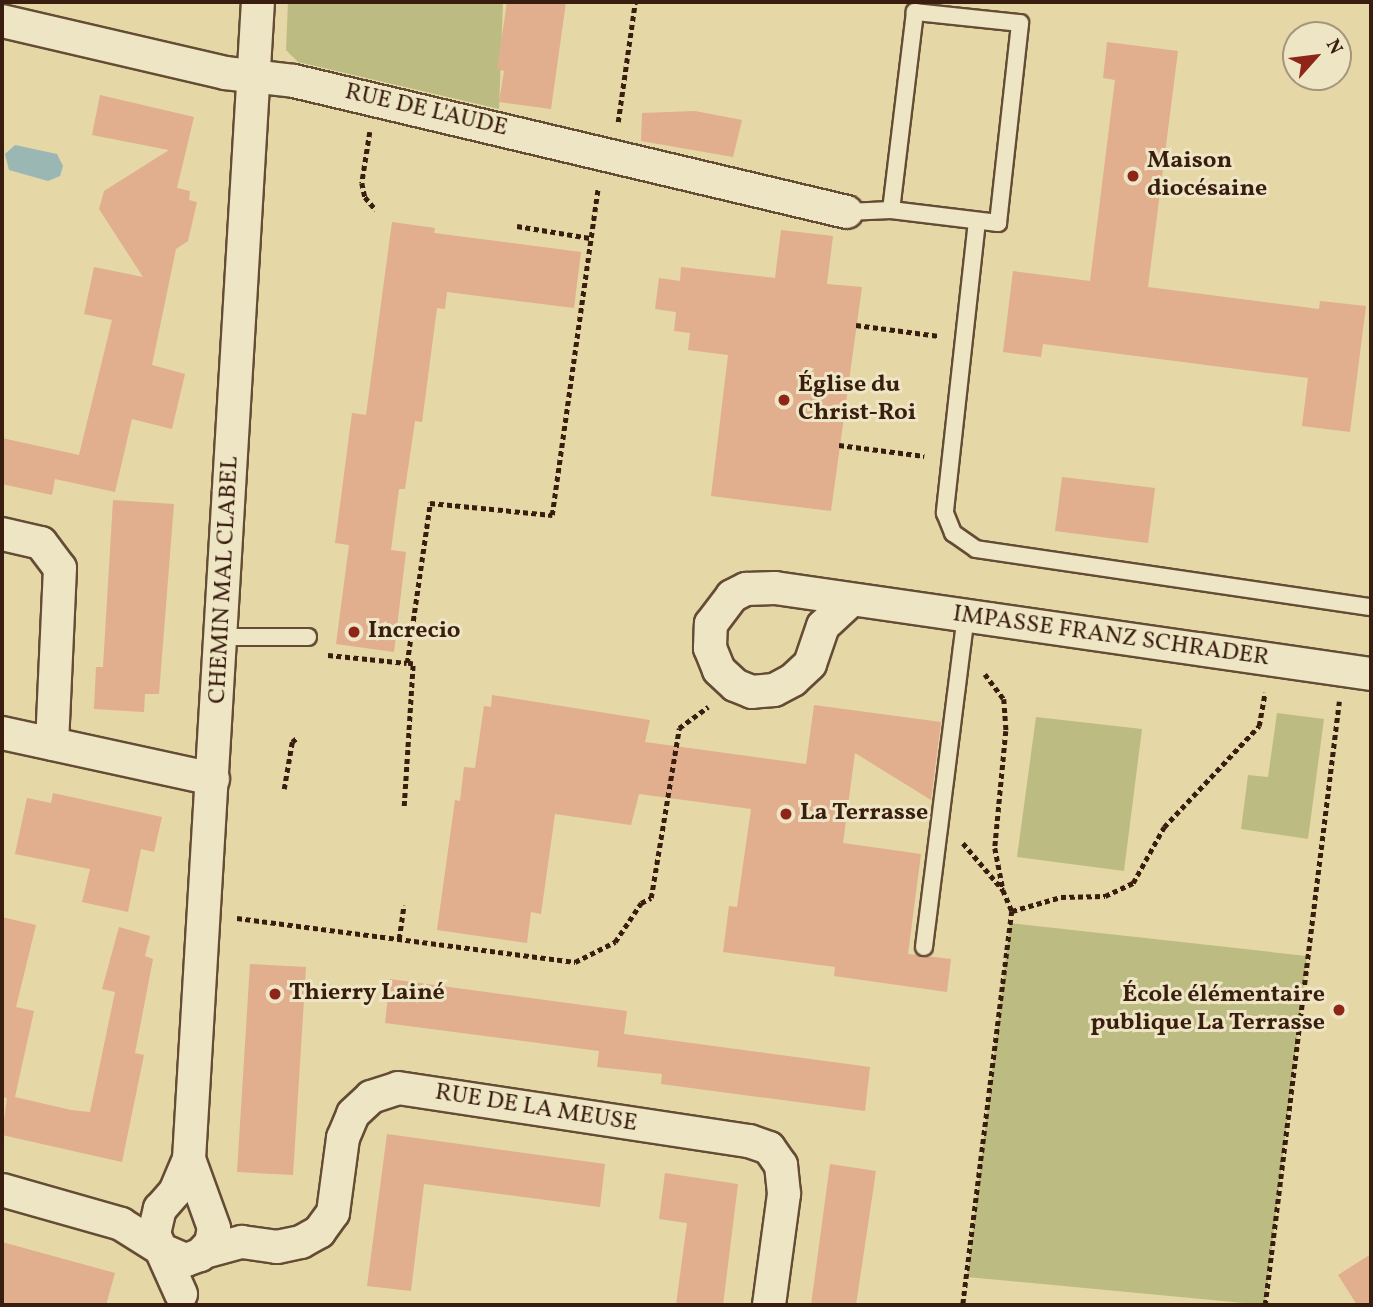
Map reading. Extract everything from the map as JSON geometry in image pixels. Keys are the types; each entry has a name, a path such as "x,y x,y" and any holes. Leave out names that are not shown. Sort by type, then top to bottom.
{"street":[{"name":"CHEMIN MAL CLABEL","path":"209,1211 189,1159 258,2"},
{"name":"RUE DE L'AUDE","path":"2,21 253,77 294,81 609,153 848,212"},
{"path":"2,534 41,543 60,568 52,744"},
{"name":"IMPASSE FRANZ SCHRADER","path":"752,692 735,685 719,670 710,648 711,624 732,596 747,589 775,588 1357,672"},
{"path":"752,692 774,690 793,680 810,664 823,626 851,600"},
{"path":"2,733 213,779"},
{"name":"RUE DE LA MEUSE","path":"202,1253 242,1242 277,1247 301,1242 319,1232 333,1213 343,1138 353,1114 372,1097 398,1088 749,1140 769,1148 780,1165 784,1194 769,1305"},
{"name":"CHEMIN MAL CLABEL","path":"161,1208 189,1159"},
{"path":"2,1190 121,1224 162,1250 186,1260 202,1253"},
{"path":"121,1224 179,1199 194,1200 242,1242"},
{"path":"161,1208 154,1234 180,1300"},
{"path":"180,1300 214,1228 209,1211"}],"lane":[{"path":"848,212 891,210 998,223 1020,23 915,12 891,210"},
{"path":"977,221 945,513 953,533 976,549 1371,607"},
{"path":"924,947 942,825 966,616"},
{"path":"222,637 308,637"}],"path":[{"path":"609,153 617,131 635,2"},
{"path":"376,100 362,183 365,197 376,210"},
{"path":"407,663 430,503 552,515 598,186"},
{"path":"517,226 590,238"},
{"path":"856,325 943,337"},
{"path":"839,445 925,456"},
{"path":"319,654 413,664 404,806"},
{"path":"961,655 983,671 1004,699 1006,731 995,848 1003,890 1012,911 963,1305"},
{"path":"1012,911 1061,897 1105,896 1133,883 1164,827 1259,726 1271,659"},
{"path":"1265,1305 1357,672"},
{"path":"205,914 575,962 615,942 653,892 679,728 708,707 752,692"},
{"path":"284,789 292,742 298,737"},
{"path":"942,825 949,826 1003,890"},
{"path":"399,939 404,905"}],"green space":[{"path":"288,2 503,2 499,109 298,62 286,50"},
{"path":"1277,713 1324,719 1308,839 1241,829 1248,775 1268,777"},
{"path":"1036,717 1142,729 1124,871 1017,857"},
{"path":"1010,923 1307,956 1265,1305 967,1277"}],"water":[{"path":"15,145 57,154 63,166 60,176 48,181 9,170 5,154"}],"building":[{"path":"507,2 566,2 551,109 499,102 504,71 497,69"},
{"name":"Maison diocésaine","path":"1107,42 1178,51 1148,287 1319,309 1320,301 1366,306 1350,432 1302,426 1308,378 1043,344 1041,357 1003,352 1013,271 1090,281 1115,80 1103,78"},
{"path":"100,95 194,117 177,188 190,191 189,200 197,202 188,241 176,249 152,365 185,374 172,429 132,419 115,492 55,479 52,495 2,484 2,438 79,455 112,320 84,314 94,267 143,277 99,209 104,191 169,150 92,135"},
{"path":"695,111 742,120 733,157 641,141 642,113"},
{"path":"392,222 435,228 434,233 581,252 574,308 447,292 445,309 437,308 422,422 415,421 405,489 399,489 391,550 406,552 394,652 336,644 349,545 335,543 352,413 366,415"},
{"name":"Église du Christ-Roi","path":"781,230 833,236 827,284 862,287 831,511 711,496 728,355 688,350 690,333 674,331 676,312 655,309 659,278 680,281 681,267 775,278"},
{"path":"1062,477 1155,488 1148,543 1055,531"},
{"path":"113,500 174,504 159,694 145,694 144,712 94,709 96,667 103,667"},
{"path":"492,695 650,720 645,742 806,764 814,705 941,722 931,800 855,753 843,843 921,854 908,954 951,959 947,992 834,976 835,967 723,952 729,906 737,907 751,809 639,794 631,825 555,814 541,914 531,912 527,943 437,930 455,800 460,801 464,767 475,768 484,706 491,707"},
{"path":"53,793 162,817 154,852 141,849 128,912 82,902 90,869 15,854 27,798 51,803"},
{"path":"2,917 36,925 16,1007 34,1011 15,1097 71,1110 90,1112 115,992 102,989 119,927 150,936 145,956 153,959 135,1053 144,1055 122,1162 2,1135 7,1098 2,1097"},
{"path":"250,964 306,967 293,1175 237,1172"},
{"path":"390,979 627,1011 624,1034 870,1067 865,1111 661,1084 662,1074 597,1067 599,1051 385,1023"},
{"path":"387,1134 605,1164 600,1207 424,1184 411,1291 367,1286"},
{"path":"830,1164 876,1171 856,1305 811,1305"},
{"path":"665,1173 738,1184 723,1305 676,1305 687,1223 659,1219"},
{"path":"2,1242 115,1273 106,1305 2,1305"},
{"path":"1371,1254 1371,1305 1357,1305 1338,1275"}],"place":[{"name":"Maison diocésaine","path":"1133,176"},
{"name":"Église du Christ-Roi","path":"784,400"},
{"name":"Increcio","path":"354,632"},
{"name":"La Terrasse","path":"786,814"},
{"name":"Thierry Lainé","path":"275,994"},
{"name":"École élémentaire publique La Terrasse","path":"1339,1010"}]}
